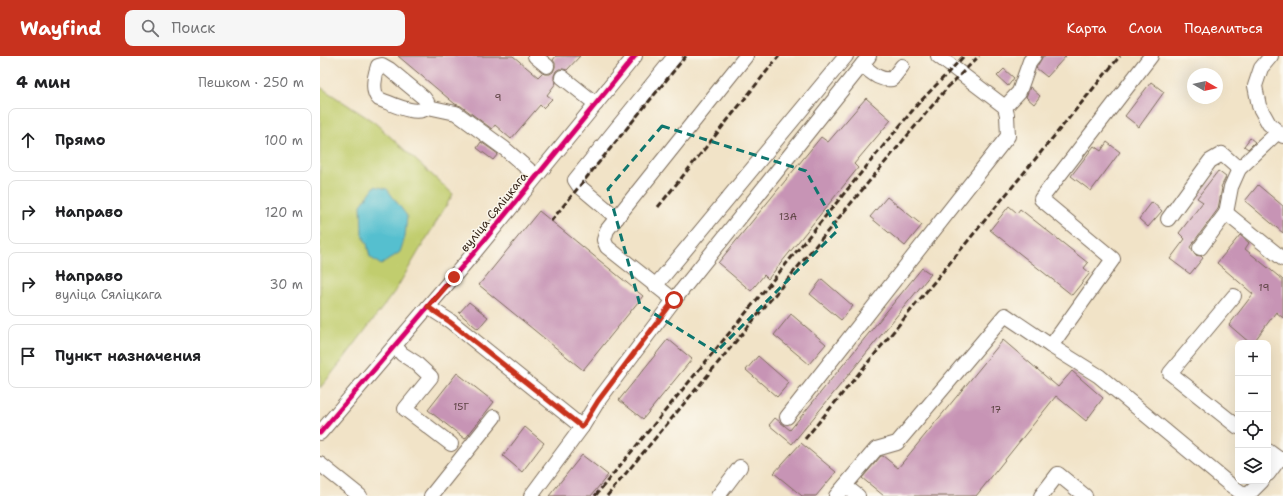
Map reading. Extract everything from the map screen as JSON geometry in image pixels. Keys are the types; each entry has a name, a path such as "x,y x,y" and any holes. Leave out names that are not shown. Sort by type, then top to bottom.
{"street":[{"path":"535,56 547,66"},
{"name":"вуліца Сяліцкага","path":"320,433 473,254 635,56"},
{"path":"618,218 579,186 575,180 675,56"},
{"path":"674,300 607,247 604,240 607,230 746,56"},
{"path":"656,285 846,56"},
{"path":"787,417 1008,136 1007,115 1005,108 938,56"},
{"path":"1005,108 1019,92 1030,61 1034,56"},
{"path":"1051,346 1113,259 1041,200 1151,56"},
{"path":"1200,248 1226,213 1231,187 1239,169 1280,134 1269,124 1259,106 1255,86 1261,68 1271,56"},
{"path":"532,496 582,427 598,401 674,300 865,60 880,79 892,80 902,66"},
{"path":"562,77 596,104"},
{"path":"428,107 456,113 505,149 536,176"},
{"path":"1168,219 1210,161 1222,154 1239,169"},
{"path":"1226,213 1283,259"},
{"path":"1234,296 1170,373 1235,425"},
{"path":"428,307 450,322 582,427"},
{"path":"858,496 841,491 876,449 897,443 1005,314 1051,346 1099,376 1229,484 1247,496 1259,484"},
{"path":"395,346 402,354 416,363 431,377 405,409 451,444"},
{"path":"431,496 494,417"},
{"path":"1271,468 1277,457"},
{"path":"320,464 360,496"},
{"path":"718,496 740,467"},
{"path":"1041,496 1058,474 1085,496"}],"highlighted area":[{"path":"662,126 806,171 838,230 716,352 640,305 608,189"}],"green space":[{"path":"320,87 374,122 453,194 395,291 320,388"}],"water":[{"path":"375,186 387,189 407,216 405,237 400,252 381,265 370,257 367,244 362,234 361,205"}],"building":[{"path":"398,56 513,56 538,77 542,73 550,74 553,72 555,63 553,60 556,56 580,56 567,70 559,69 556,71 554,80 556,83 547,95 552,99 543,108 540,105 511,139 495,125 492,129 461,106 455,104"},
{"path":"1043,56 1066,56 1047,77 1036,68"},
{"path":"1004,69 1014,78 1008,86 997,76"},
{"path":"1151,82 1164,92 1139,127 1125,116"},
{"path":"1030,87 1040,96 1034,104 1026,97"},
{"path":"866,98 891,120 854,164 858,168 768,279 764,275 751,291 718,263 821,137 828,142"},
{"path":"1250,138 1255,142 1248,149 1244,146"},
{"path":"481,142 498,154 493,160 477,148"},
{"path":"1107,142 1120,152 1091,191 1071,176 1094,146 1101,151"},
{"path":"1218,171 1226,177 1221,187 1218,209 1190,247 1195,255 1203,258 1190,274 1170,259 1185,239 1179,233 1203,202 1197,198"},
{"path":"1258,185 1283,206 1283,233 1245,201"},
{"path":"887,197 922,225 905,246 870,217"},
{"path":"1152,202 1162,211 1148,227 1139,219"},
{"path":"1009,206 1017,213 1020,209 1088,263 1084,268 1090,273 1072,295 990,230"},
{"path":"539,211 643,296 583,370 479,285"},
{"path":"1240,235 1249,243 1245,249 1283,280 1283,318 1276,312 1255,340 1246,340 1229,325 1253,294 1217,263"},
{"path":"922,268 931,274 792,444 769,425 775,418 790,430"},
{"path":"822,279 853,306 841,320 810,294"},
{"path":"469,302 488,317 478,329 459,313"},
{"path":"791,314 826,344 809,364 774,335"},
{"path":"668,339 692,359 643,419 619,400"},
{"path":"1003,340 1058,387 1072,371 1103,398 1086,421 1056,396 976,496 884,496 862,478 881,456 898,468"},
{"path":"758,356 789,383 777,397 746,370"},
{"path":"457,373 494,402 465,439 428,410"},
{"path":"525,427 544,443 522,472 503,456"},
{"path":"801,443 836,472 816,496 802,496 774,473"},
{"path":"582,455 608,475 591,496 549,496"}],"railway":[{"path":"551,221 686,56"},
{"path":"658,207 779,56"},
{"path":"595,496 917,105 964,56"},
{"path":"607,496 947,88 979,56"},
{"path":"805,439 1120,56"}],"cycle path":[{"path":"320,433 473,254 635,56"}],"route":[{"path":"454,277 428,307 450,322 560,410 568,414 582,427 598,401 674,300"}]}
